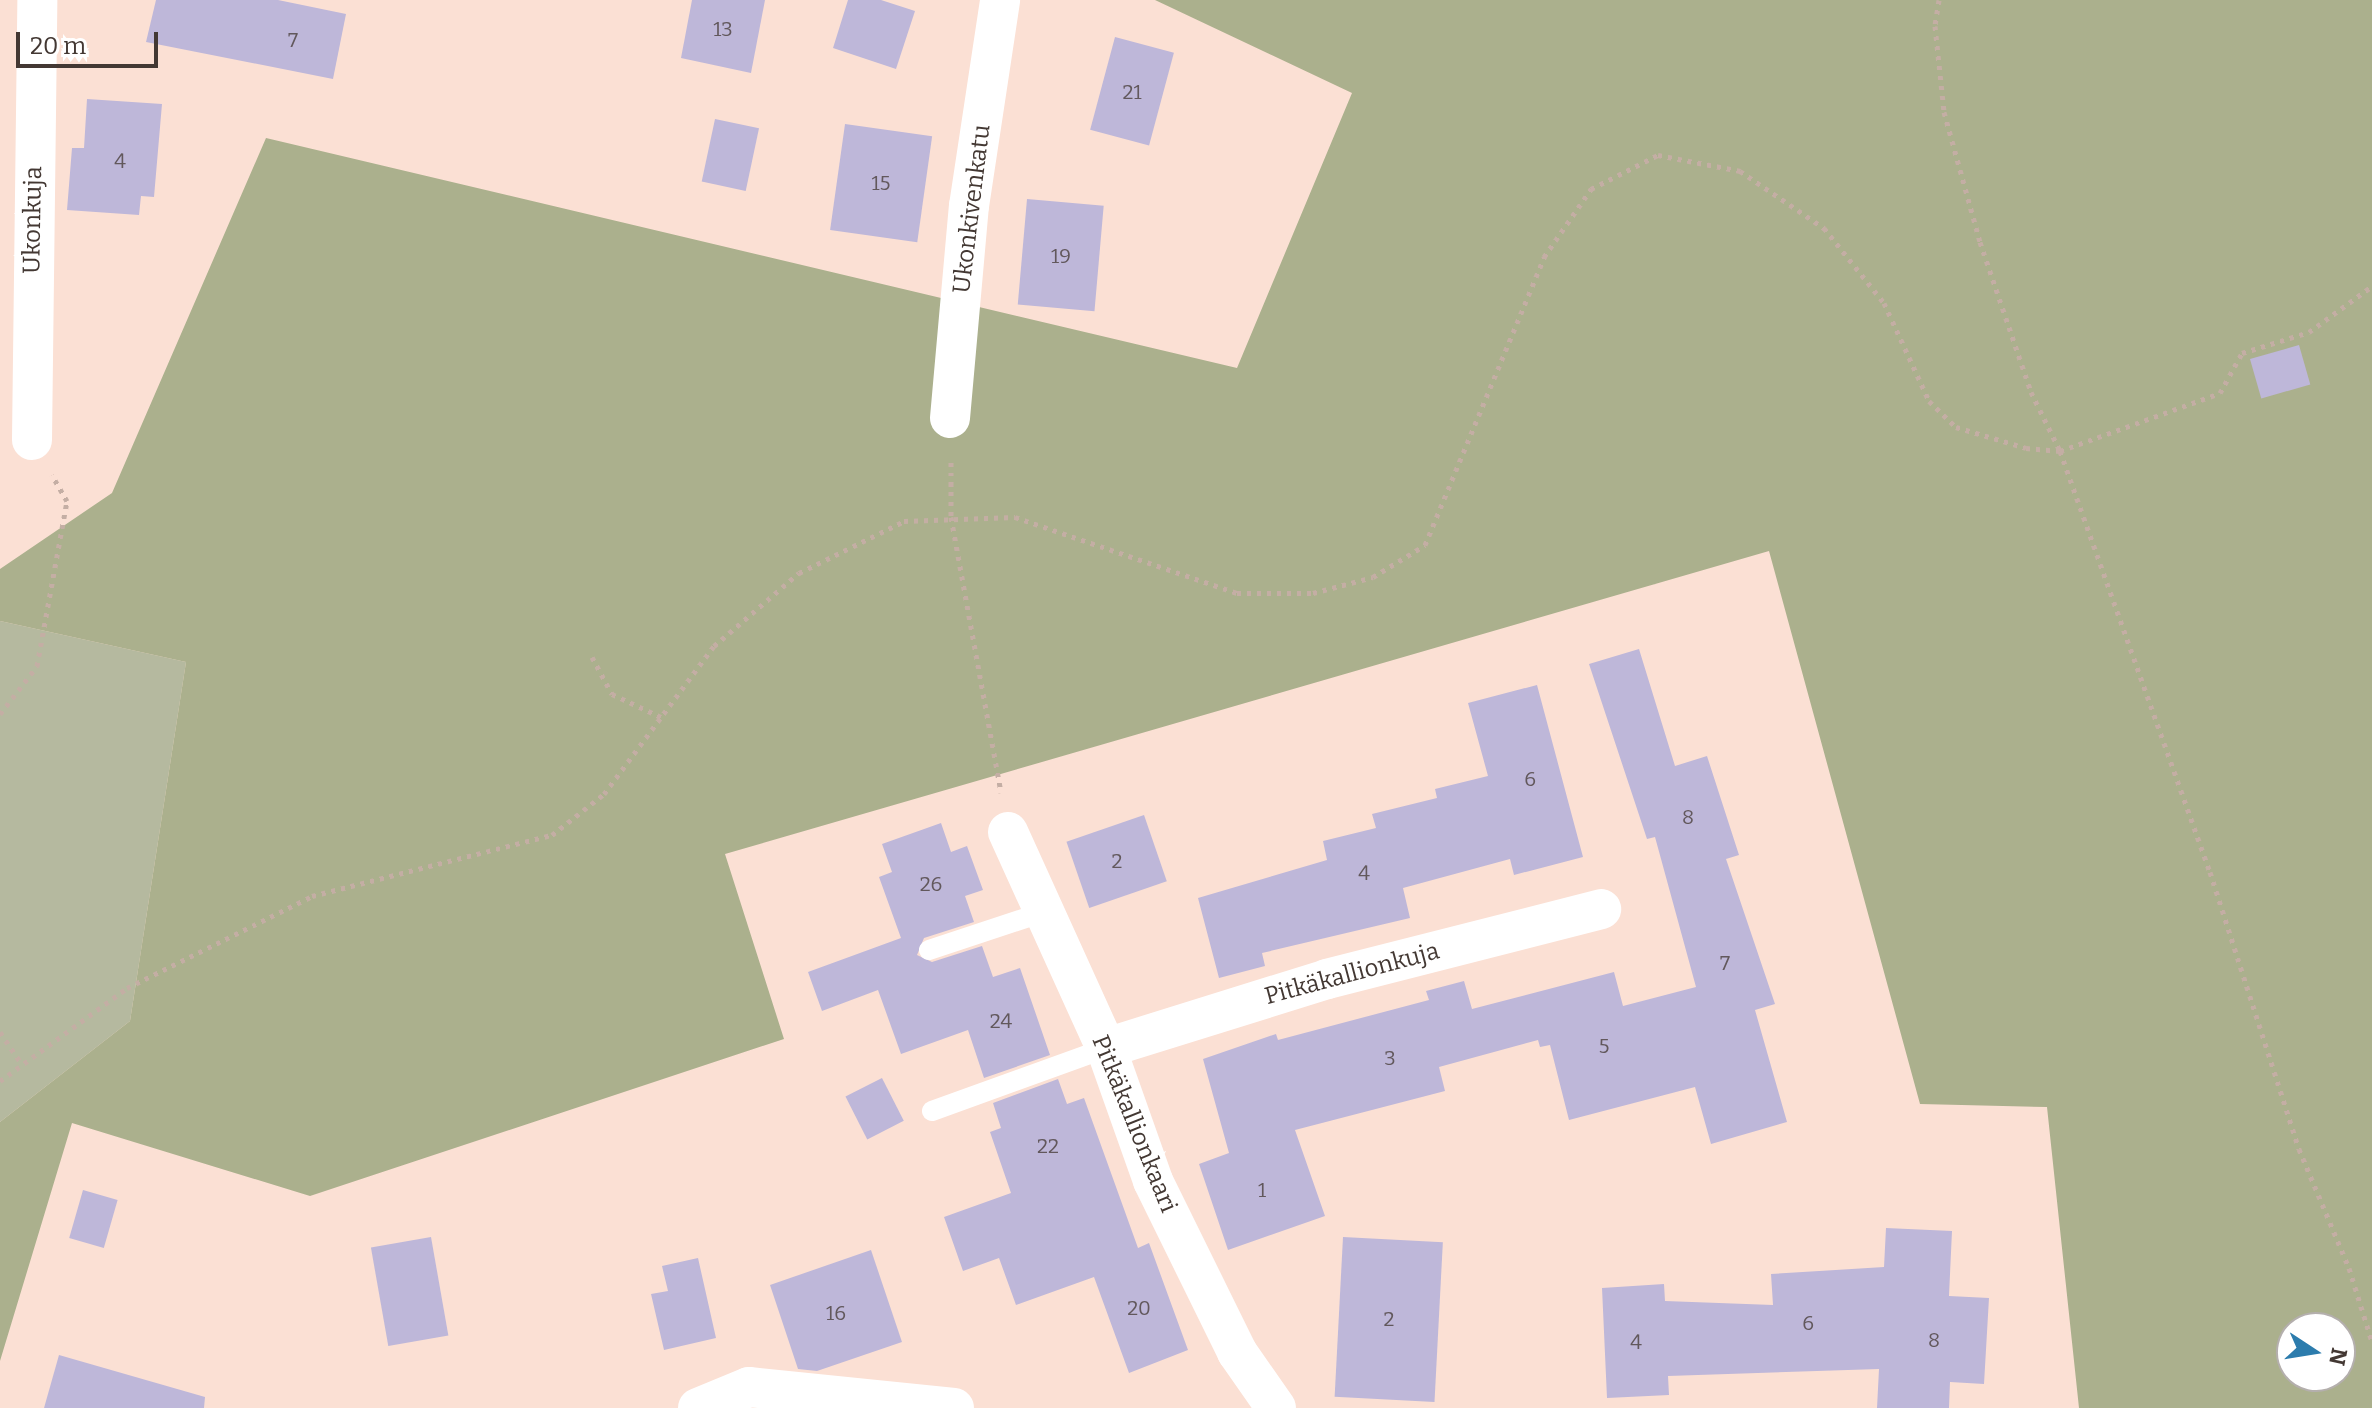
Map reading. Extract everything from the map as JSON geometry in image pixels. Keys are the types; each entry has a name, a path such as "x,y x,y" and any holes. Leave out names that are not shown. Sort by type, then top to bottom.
{"street":[{"name":"Ukonkuja","path":"32,440 37,0"},
{"name":"Ukonkivenkatu","path":"950,418 969,206 1000,0"},
{"name":"Pitkäkallionkaari","path":"1008,832 1106,1048 1153,1181 1237,1352 1276,1408"},
{"name":"Pitkäkallionkuja","path":"1106,1048 1327,979 1601,909"},
{"path":"698,1408 749,1387 954,1408"}],"lane":[{"path":"929,950 1044,912"},
{"path":"932,1111 1106,1048"}],"path":[{"path":"1939,0 1944,112 2021,362 2060,451 2210,872 2299,1149 2349,1268 2372,1342"},
{"path":"0,1081 127,988 312,896 552,835 604,794 714,646 799,573 904,521 1015,517 1237,593 1313,593 1373,577 1425,545 1544,257 1591,189 1658,155 1740,171 1824,228 1884,303 1929,401 1956,427 2060,451 2220,393 2242,353 2309,332 2372,286"},
{"path":"950,418 951,517 1008,832"},
{"path":"0,714 37,666 67,501 32,440"},
{"path":"592,657 612,694 661,717"},
{"path":"0,1032 21,1063"}],"green space":[{"path":"1155,0 2372,0 2372,1408 2079,1408 2047,1107 1920,1104 1769,551 725,854 784,1039 310,1196 72,1123 0,1361 0,1122 130,1021 186,662 0,621 0,569 112,493 266,138 1237,368 1352,93"},
{"path":"0,621 186,662 130,1021 0,1122"}],"building":[{"path":"156,0 278,0 346,14 333,79 146,42"},
{"path":"692,0 765,0 751,73 681,58"},
{"path":"848,0 881,0 915,11 896,69 833,48"},
{"path":"1115,37 1174,53 1149,146 1090,130"},
{"path":"87,99 162,104 154,197 141,196 139,215 67,210 72,148 84,148"},
{"path":"715,119 759,128 746,191 702,182"},
{"path":"845,124 932,136 917,242 830,230"},
{"path":"1027,199 1104,206 1094,311 1018,305"},
{"path":"2299,345 2310,384 2261,398 2250,359"},
{"path":"1639,649 1675,766 1707,756 1739,855 1726,859 1775,1004 1755,1010 1787,1122 1711,1144 1695,1087 1569,1120 1550,1045 1540,1047 1538,1040 1439,1067 1445,1091 1295,1130 1325,1216 1228,1250 1199,1164 1229,1153 1203,1059 1276,1034 1278,1040 1429,1000 1426,991 1464,981 1472,1009 1614,972 1623,1006 1696,987 1655,837 1647,839 1589,664"},
{"path":"1537,685 1583,857 1514,875 1510,859 1403,888 1410,918 1262,953 1265,966 1219,978 1198,898 1327,860 1323,841 1376,828 1372,814 1437,798 1435,789 1488,776 1468,703"},
{"path":"1144,815 1167,881 1089,908 1066,842"},
{"path":"941,823 951,852 967,846 983,890 965,896 974,922 924,938 917,955 932,962 982,946 993,977 1020,968 1050,1055 984,1078 968,1030 901,1054 878,990 822,1011 808,972 901,938 879,877 892,872 882,844"},
{"path":"882,1078 904,1121 867,1139 845,1097"},
{"path":"1058,1079 1067,1104 1084,1098 1138,1248 1149,1243 1188,1350 1129,1373 1094,1277 1016,1305 999,1258 963,1271 944,1217 1011,1193 990,1132 1001,1128 993,1103"},
{"path":"83,1190 118,1200 104,1248 69,1238"},
{"path":"1886,1228 1952,1231 1949,1296 1989,1298 1984,1384 1950,1382 1949,1408 1877,1408 1879,1369 1668,1376 1669,1395 1607,1398 1602,1288 1664,1284 1665,1301 1773,1305 1771,1274 1884,1267"},
{"path":"431,1237 448,1335 388,1346 371,1248"},
{"path":"1343,1237 1443,1242 1434,1402 1335,1397"},
{"path":"871,1250 902,1342 817,1371 798,1369 770,1285"},
{"path":"698,1258 716,1338 664,1350 651,1294 668,1291 662,1266"},
{"path":"59,1355 205,1397 204,1408 44,1408"}]}
